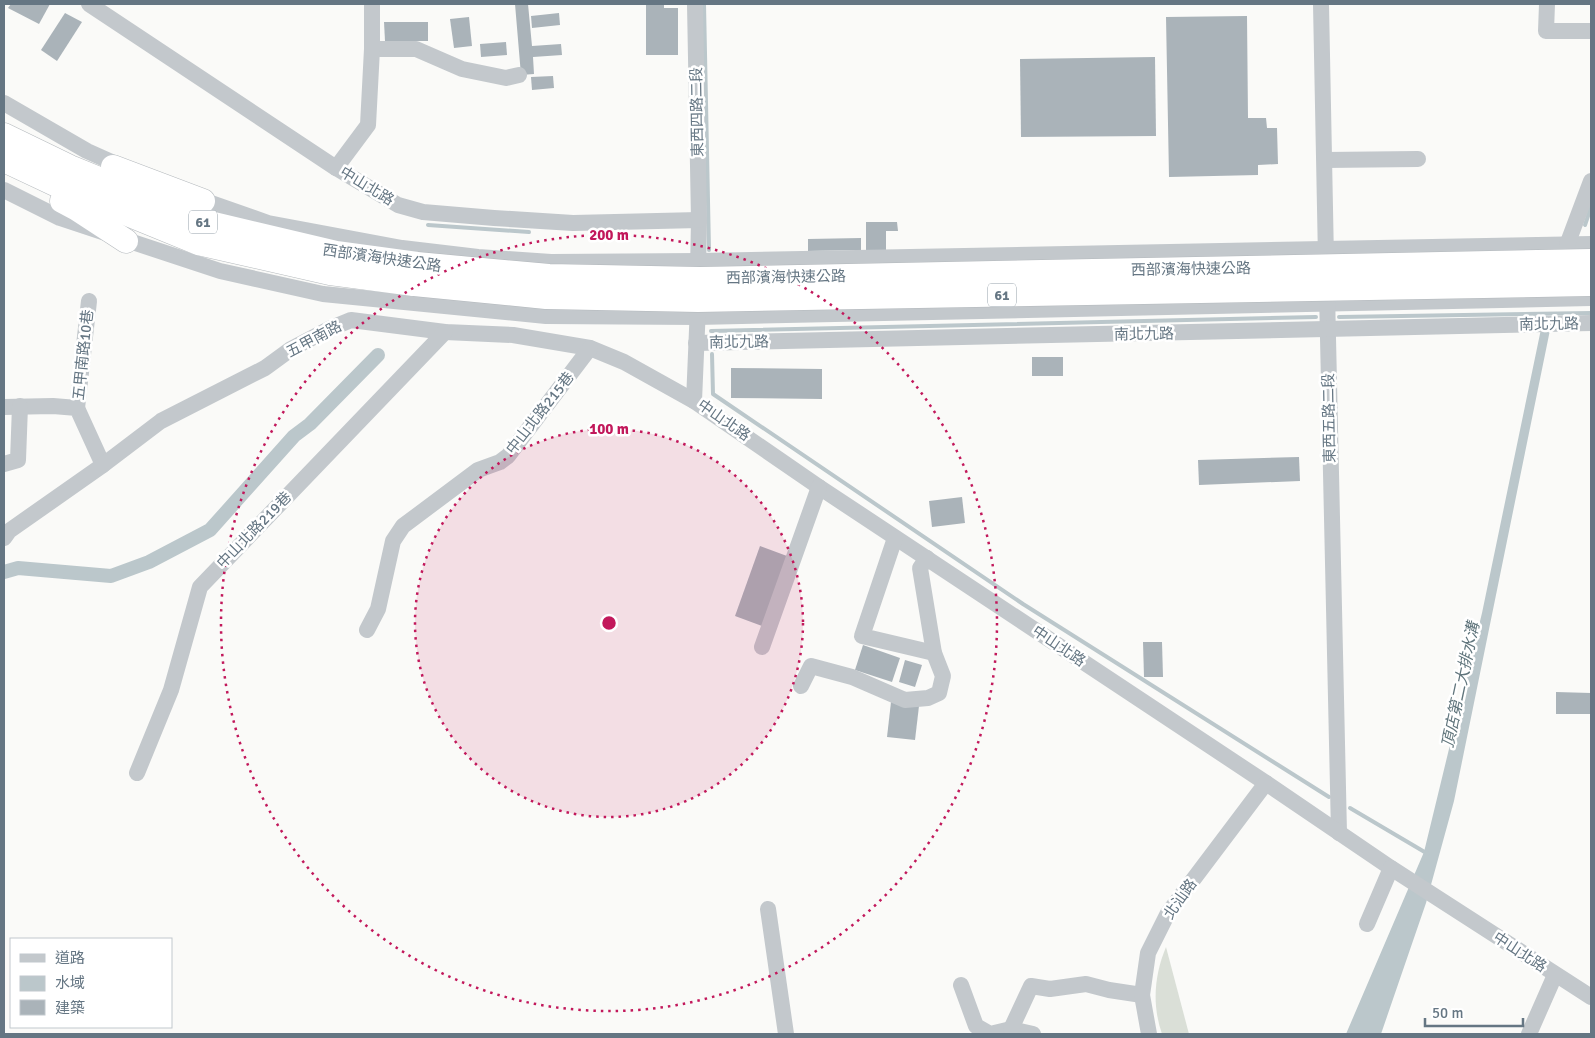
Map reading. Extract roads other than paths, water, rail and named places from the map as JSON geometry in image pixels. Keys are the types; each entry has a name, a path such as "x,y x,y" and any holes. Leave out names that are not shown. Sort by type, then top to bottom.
{"highway":[{"path":"4,123 203,201"},
{"name":"西部濱海快速公路","path":"4,135 70,167 206,222 415,274 546,297 698,300 1591,284"},
{"name":"西部濱海快速公路","path":"4,160 61,188 198,243 330,273 700,279 1591,261"},
{"path":"4,173 77,209 126,241"}],"street":[{"name":"中山北路","path":"89,4 336,168 398,205 423,212 573,223 699,220 694,401 895,538 1266,783 1390,868 1591,997"},
{"path":"336,168 368,125 372,4"},
{"name":"東西四路二段","path":"695,4 699,220"},
{"name":"東西五路二段","path":"1321,4 1339,833"},
{"path":"1547,4 1546,30 1591,31"},
{"path":"372,49 416,49 462,69 506,78 519,75"},
{"path":"4,103 88,151 203,201 268,224 402,248 478,258 551,262 699,261 1591,244"},
{"path":"1325,160 1418,159"},
{"path":"1567,245 1591,181"},
{"path":"4,190 60,218 220,271 323,294 546,316 697,317 1591,298"},
{"name":"五甲南路10巷","path":"89,301 77,408 102,465"},
{"name":"五甲南路","path":"5,532 102,465 161,421 265,368 291,349 351,320 445,332 513,335 590,348 624,362 694,401"},
{"name":"南北九路","path":"696,343 1591,323"},
{"name":"中山北路219巷","path":"137,773 171,690 200,587 445,332"},
{"name":"中山北路215巷","path":"367,630 378,609 393,541 402,526 478,470 500,462 508,456 590,348"},
{"path":"4,464 18,460 20,406"},
{"name":"五甲南路10巷","path":"4,407 53,406 77,408"},
{"path":"762,647 819,487"},
{"path":"895,538 862,636 934,653"},
{"path":"801,686 811,666 852,677 904,700 928,698 939,693 943,676 934,653 920,568 927,558"},
{"name":"北汕路","path":"1148,1034 1142,995 1148,954 1168,913 1266,783"},
{"path":"1367,924 1390,868"},
{"path":"768,909 786,1034"},
{"path":"1529,1034 1555,975"},
{"path":"1011,1029 1031,986 1050,989 1086,984 1142,995"},
{"path":"961,985 976,1026 990,1034 1011,1029 1033,1034"}],"water":[{"path":"1541,329 1550,330 1454,801 1426,903 1381,1034 1346,1034 1424,852 1482,613"}],"waterway":[{"path":"704,4 709,250"},
{"name":"頂店第二大排水溝","path":"1585,225 1591,207"},
{"path":"428,225 529,232"},
{"path":"1339,317 1591,313"},
{"path":"711,331 1316,317"},
{"path":"712,354 713,394 1023,604 1329,797"},
{"path":"4,572 18,568 111,576 149,562 210,530 294,436 310,424 378,355"},
{"path":"1350,808 1428,854"}]}
